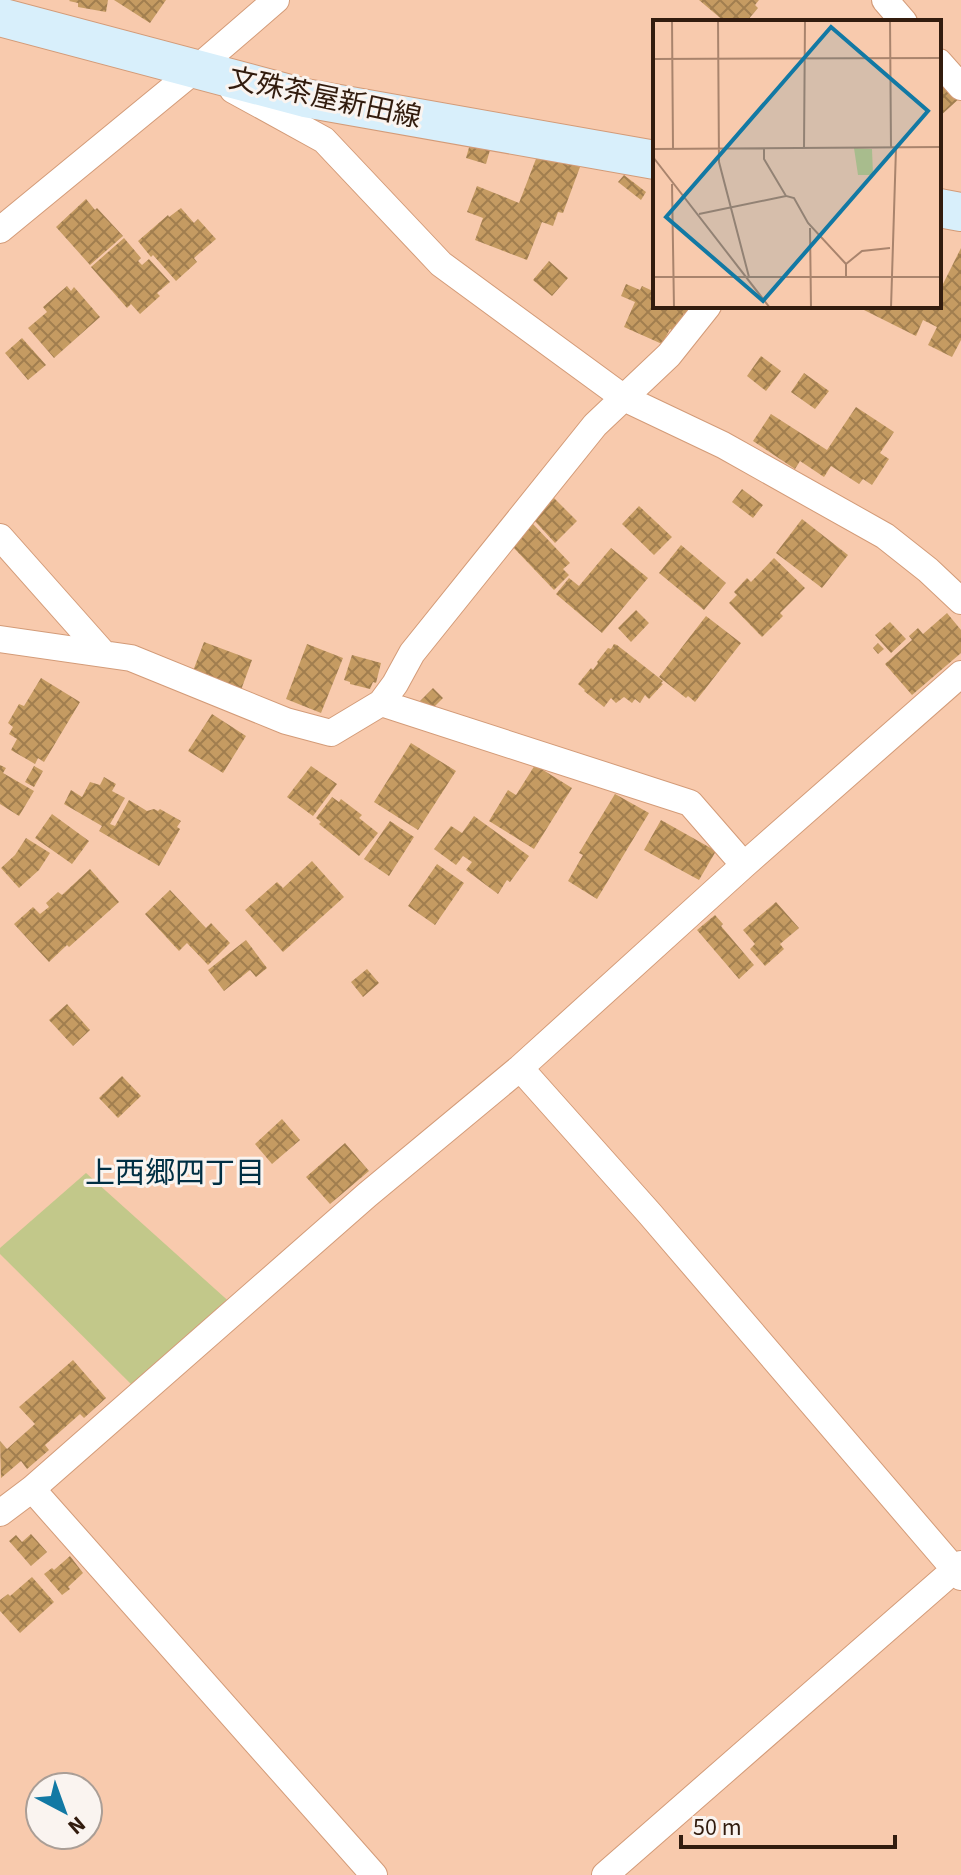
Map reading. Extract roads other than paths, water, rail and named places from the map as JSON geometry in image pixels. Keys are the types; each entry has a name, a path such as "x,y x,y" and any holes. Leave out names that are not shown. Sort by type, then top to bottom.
{"main road":[{"name":"文殊茶屋新田線","path":"17,14 196,69 305,98 653,160"},
{"path":"941,208 961,212"}],"street":[{"path":"0,230 276,0"},
{"path":"885,0 902,20"},
{"path":"941,64 961,87"},
{"path":"196,69 324,140 441,264 624,398 723,445 885,536 961,601"},
{"path":"0,639 131,658 286,721 331,733 381,703 412,653 595,425 669,355 706,308"},
{"path":"0,537 103,653"},
{"path":"1,1511 32,1489 367,1195 520,1068 961,674"},
{"path":"381,703 690,803 744,865"},
{"path":"520,1068 959,1570 605,1875"},
{"path":"32,1489 374,1875"}],"district":[{"name":"上西郷四丁目","path":"175,1173"}]}
